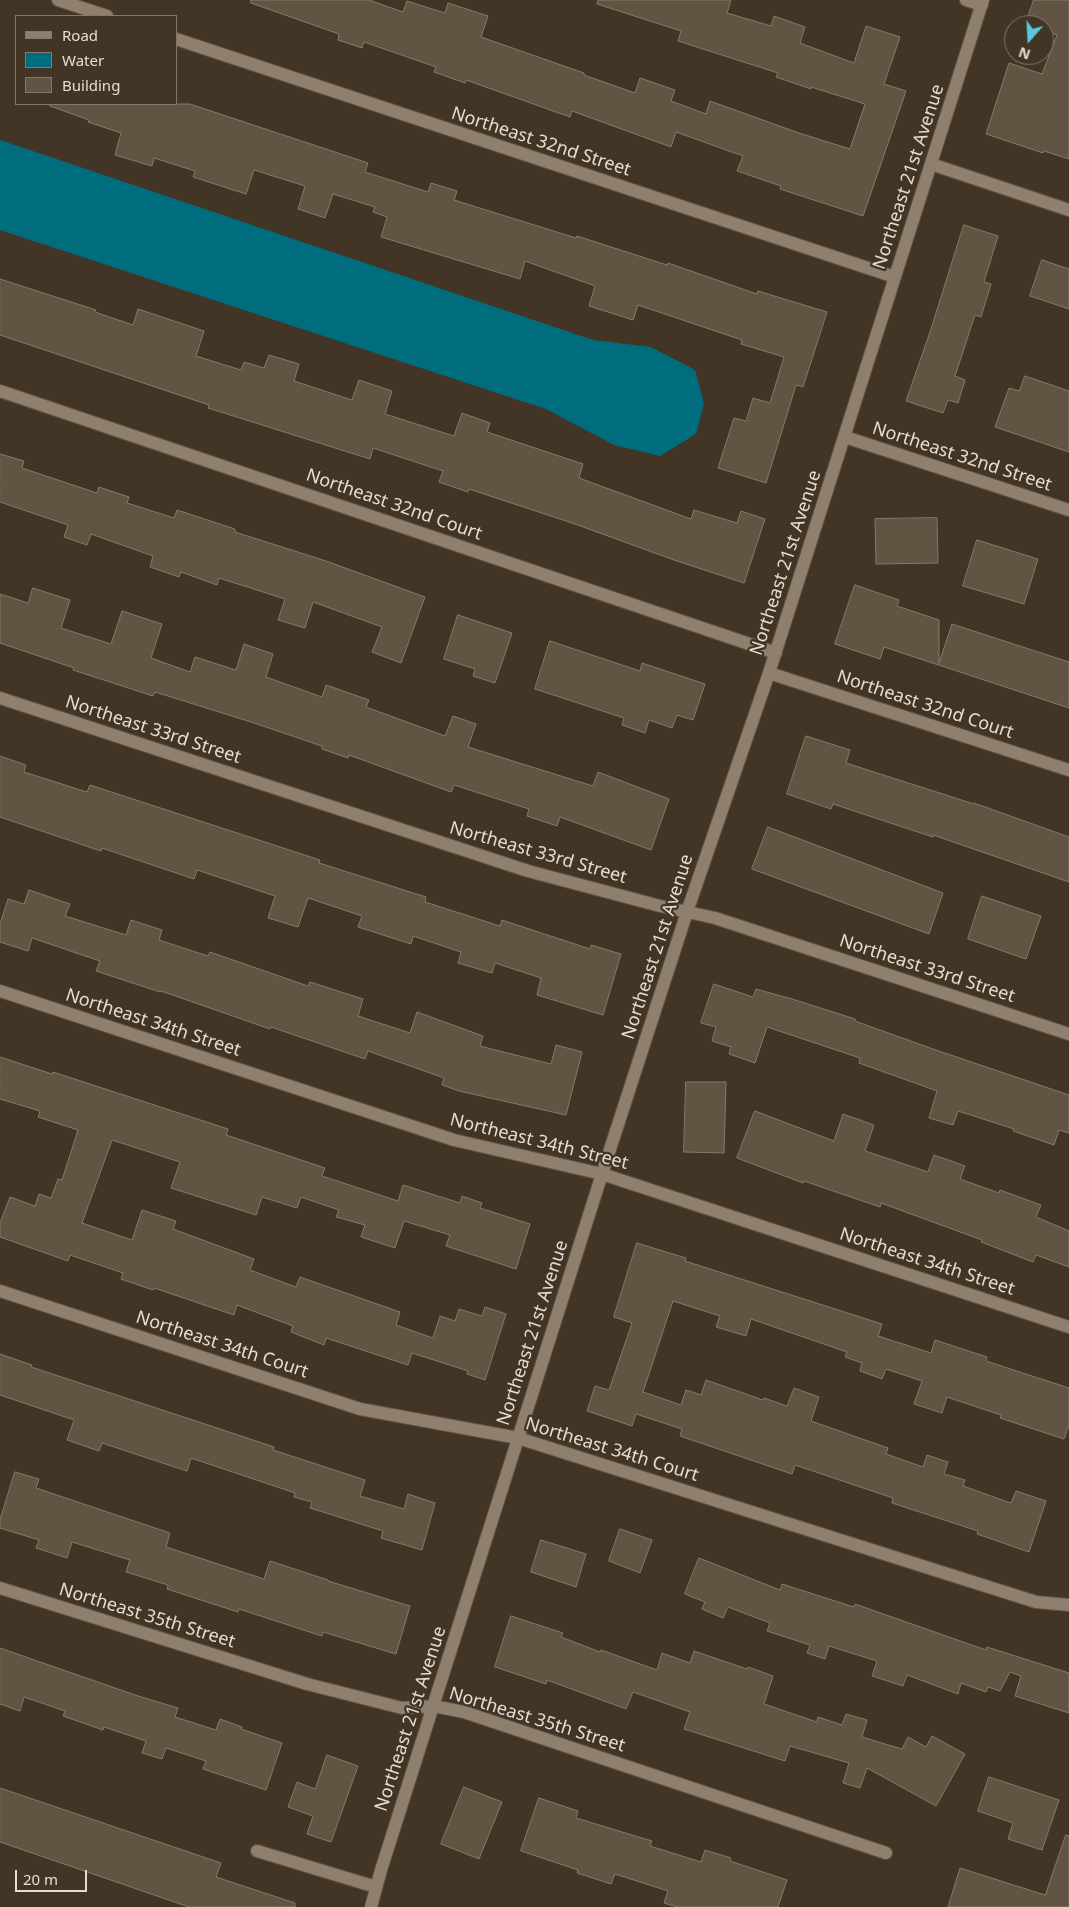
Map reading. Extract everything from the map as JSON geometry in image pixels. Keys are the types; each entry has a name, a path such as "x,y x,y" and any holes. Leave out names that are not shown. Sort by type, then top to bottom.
{"street":[{"path":"58,0 104,15"},
{"path":"966,0 982,3"},
{"name":"Northeast 21st Avenue","path":"371,1907 602,1174 687,912 776,653 982,3"},
{"name":"Northeast 32nd Street","path":"178,40 895,277"},
{"path":"931,164 1069,210"},
{"name":"Northeast 32nd Court","path":"0,391 776,653"},
{"name":"Northeast 32nd Street","path":"844,437 1069,510"},
{"name":"Northeast 32nd Court","path":"769,673 1069,770"},
{"name":"Northeast 33rd Street","path":"0,698 528,872 715,918 1069,1034"},
{"name":"Northeast 34th Street","path":"0,991 454,1140 602,1174 1069,1327"},
{"name":"Northeast 34th Court","path":"0,1291 360,1409 518,1438 1036,1602 1069,1605"},
{"name":"Northeast 35th Street","path":"0,1588 307,1684 402,1708 433,1706 464,1712 886,1853"},
{"path":"257,1851 376,1887"}],"water":[{"path":"0,140 593,340 651,347 695,370 704,403 696,434 660,456 614,445 546,409 0,230"}],"building":[{"path":"251,0 369,0 403,12 407,1 445,13 448,3 488,16 481,37 584,73 584,75 635,93 640,78 675,90 671,101 706,114 710,101 850,149 865,104 811,87 811,89 776,77 778,73 678,41 681,31 597,4 598,0 731,0 727,13 771,26 774,16 805,27 800,43 854,63 866,26 900,37 884,84 906,91 863,216 780,189 781,186 737,171 743,156 676,132 671,147 572,111 570,117 466,80 465,83 434,72 436,67 364,42 362,48 338,40 339,34 251,3"},
{"path":"1034,0 1069,0 1069,159 1044,151 1043,153 986,134 1008,65 1015,65 1042,74 1045,65 1054,65 1054,43 1057,35 1054,34 1054,15 1029,15"},
{"path":"190,104 368,163 365,172 428,192 431,183 457,191 454,200 667,265 668,263 757,294 758,291 827,312 803,387 796,385 766,483 718,468 734,418 746,421 753,398 770,403 784,357 741,344 742,340 638,305 633,320 589,306 595,286 525,261 520,279 381,237 387,217 373,212 375,207 333,194 325,218 298,209 305,186 254,170 246,194 193,177 195,171 154,158 152,166 115,155 121,133 50,106"},
{"path":"964,225 998,236 984,282 991,284 981,317 975,315 955,376 965,380 958,403 948,400 943,413 906,401"},
{"path":"1042,260 1069,269 1069,309 1030,296"},
{"path":"0,279 96,310 95,312 133,325 138,309 204,331 196,356 241,370 244,362 264,368 269,355 299,364 294,381 352,400 359,380 392,391 385,414 454,436 462,413 490,423 487,432 583,464 579,478 691,519 694,510 737,523 741,511 765,519 744,583 575,524 469,489 468,492 439,482 443,471 373,448 370,459 208,408 209,405 0,335"},
{"path":"1025,376 1069,391 1069,452 995,427 1009,388 1019,391"},
{"path":"0,454 24,461 22,468 97,493 99,487 129,497 127,503 174,518 177,510 235,529 235,532 326,561 425,597 401,663 372,652 382,627 313,602 305,628 278,620 285,599 219,578 217,585 181,572 179,577 150,567 153,556 91,534 87,545 64,537 68,525 0,502"},
{"path":"937,518 938,563 876,564 875,519"},
{"path":"977,540 1038,559 1024,604 963,586"},
{"path":"855,585 899,600 897,606 939,620 939,663 952,624 1069,662 1069,708 884,647 880,659 835,644"},
{"path":"33,588 70,600 61,628 111,644 122,611 162,624 151,658 190,672 195,657 236,670 244,644 273,654 266,677 322,697 326,685 369,700 366,707 445,736 453,716 476,724 468,747 593,786 598,772 669,799 651,850 560,817 557,826 527,816 529,809 454,785 451,792 349,755 348,758 322,749 322,746 251,722 155,692 153,696 73,670 74,668 0,643 0,594 28,603"},
{"path":"458,615 512,633 495,683 473,676 475,669 444,659"},
{"path":"550,641 640,671 642,663 705,684 693,720 677,715 672,728 649,720 645,733 622,725 624,718 535,689"},
{"path":"806,736 850,750 846,763 974,803 1069,837 1069,882 933,835 933,837 833,804 831,809 787,794"},
{"path":"0,756 26,765 24,772 87,792 90,785 320,860 319,863 426,897 425,902 500,926 502,920 590,949 591,945 621,954 603,1015 537,995 541,978 495,963 492,973 458,963 461,952 413,936 411,944 358,927 362,916 308,898 298,927 268,918 275,896 197,870 194,879 102,848 101,851 0,817"},
{"path":"768,827 943,893 929,934 752,869"},
{"path":"29,890 70,904 65,916 126,935 131,920 162,930 159,940 208,956 210,952 308,986 310,982 363,999 358,1016 410,1033 417,1012 483,1036 480,1046 551,1064 556,1045 582,1052 566,1115 459,1091 442,1085 444,1078 368,1051 365,1059 271,1027 270,1029 161,991 96,971 100,961 32,938 28,951 0,942 0,924 8,899 24,904"},
{"path":"982,896 1041,916 1026,959 968,939"},
{"path":"714,984 753,997 756,989 792,999 855,1019 855,1021 933,1049 1069,1095 1069,1133 1059,1130 1054,1145 1013,1131 1014,1129 958,1111 953,1125 929,1118 937,1091 859,1063 860,1058 767,1027 755,1063 729,1054 731,1047 712,1041 716,1027 701,1023"},
{"path":"0,1057 52,1074 53,1072 228,1129 226,1135 325,1168 322,1176 398,1201 403,1185 460,1203 462,1196 482,1203 480,1208 530,1224 516,1269 446,1246 450,1235 404,1221 395,1248 361,1237 365,1225 336,1217 339,1210 301,1197 297,1208 262,1197 256,1215 171,1188 180,1162 112,1140 82,1223 132,1240 142,1210 176,1221 173,1229 254,1259 250,1270 296,1287 300,1277 400,1312 396,1325 433,1338 440,1316 455,1321 459,1309 482,1316 485,1307 506,1314 485,1380 467,1374 468,1371 412,1353 408,1365 326,1338 324,1345 291,1332 293,1326 237,1305 234,1315 121,1279 123,1273 70,1255 68,1261 0,1237 0,1223 10,1197 35,1206 39,1194 51,1198 58,1179 62,1180 78,1130 38,1117 40,1111 0,1099"},
{"path":"686,1082 726,1082 724,1153 684,1152"},
{"path":"755,1111 834,1141 843,1114 874,1125 865,1151 928,1172 934,1155 965,1166 960,1179 999,1193 1000,1190 1041,1205 1036,1217 1069,1231 1069,1267 1036,1255 1033,1262 981,1242 982,1240 881,1203 880,1207 804,1181 803,1183 737,1158"},
{"path":"637,1243 686,1258 685,1261 882,1324 878,1336 931,1353 935,1340 987,1357 986,1361 1069,1388 1069,1425 1064,1439 1000,1418 1001,1415 947,1397 942,1413 914,1404 922,1381 886,1369 882,1379 860,1371 862,1363 845,1357 847,1352 751,1319 746,1336 716,1327 720,1316 673,1301 643,1392 681,1405 686,1390 701,1395 706,1380 763,1400 764,1398 787,1406 794,1388 819,1397 811,1421 888,1448 886,1454 923,1467 927,1455 948,1462 944,1474 965,1480 963,1486 1011,1503 1016,1491 1046,1501 1029,1552 977,1534 978,1531 892,1503 893,1498 795,1465 792,1474 680,1436 682,1429 636,1414 632,1426 587,1411 595,1386 609,1390 632,1323 614,1317"},
{"path":"0,1354 32,1365 31,1367 274,1447 273,1450 365,1480 360,1496 404,1509 408,1494 435,1503 422,1550 381,1538 383,1531 310,1508 312,1502 294,1497 295,1493 191,1458 187,1471 102,1443 99,1451 67,1440 74,1420 0,1395"},
{"path":"15,1472 39,1479 36,1488 170,1533 166,1547 264,1579 270,1561 410,1606 396,1654 323,1632 322,1636 239,1609 238,1612 167,1589 168,1585 126,1572 130,1560 72,1542 67,1558 36,1548 39,1540 0,1528 0,1520"},
{"path":"620,1529 652,1540 640,1573 609,1561"},
{"path":"541,1540 586,1554 576,1587 531,1572"},
{"path":"699,1558 780,1590 782,1584 854,1607 855,1604 986,1650 987,1647 1069,1673 1069,1713 1015,1696 1021,1676 1010,1672 1000,1691 988,1687 986,1692 961,1683 958,1694 907,1675 903,1686 872,1676 877,1661 829,1646 825,1659 807,1653 810,1645 767,1631 770,1623 728,1607 723,1618 702,1609 705,1602 685,1594"},
{"path":"511,1616 563,1633 561,1637 600,1652 601,1650 657,1670 662,1653 690,1663 694,1651 747,1669 748,1667 773,1676 764,1704 817,1722 818,1717 842,1725 846,1714 867,1720 862,1737 902,1749 908,1737 926,1747 932,1736 965,1754 936,1806 867,1768 860,1788 843,1783 849,1763 790,1746 785,1761 684,1729 690,1712 633,1692 626,1709 547,1680 546,1684 495,1667"},
{"path":"0,1648 178,1708 175,1717 216,1730 220,1719 242,1727 241,1729 282,1743 266,1790 203,1769 206,1761 166,1748 162,1759 142,1753 146,1741 104,1727 103,1730 63,1716 65,1711 24,1697 20,1711 0,1704"},
{"path":"327,1755 358,1766 331,1842 307,1834 313,1816 288,1807 297,1782 315,1789"},
{"path":"989,1777 1059,1800 1042,1850 1008,1839 1013,1823 978,1811"},
{"path":"464,1787 502,1802 479,1859 441,1844"},
{"path":"0,1788 221,1863 216,1877 295,1903 295,1907 189,1907 0,1842"},
{"path":"539,1798 578,1811 576,1818 652,1841 650,1846 701,1862 705,1850 731,1858 730,1861 787,1880 778,1907 677,1907 664,1903 668,1891 615,1874 611,1884 577,1873 578,1870 521,1851"},
{"path":"1066,1835 1069,1836 1069,1907 948,1907 960,1868 1045,1895"}]}
